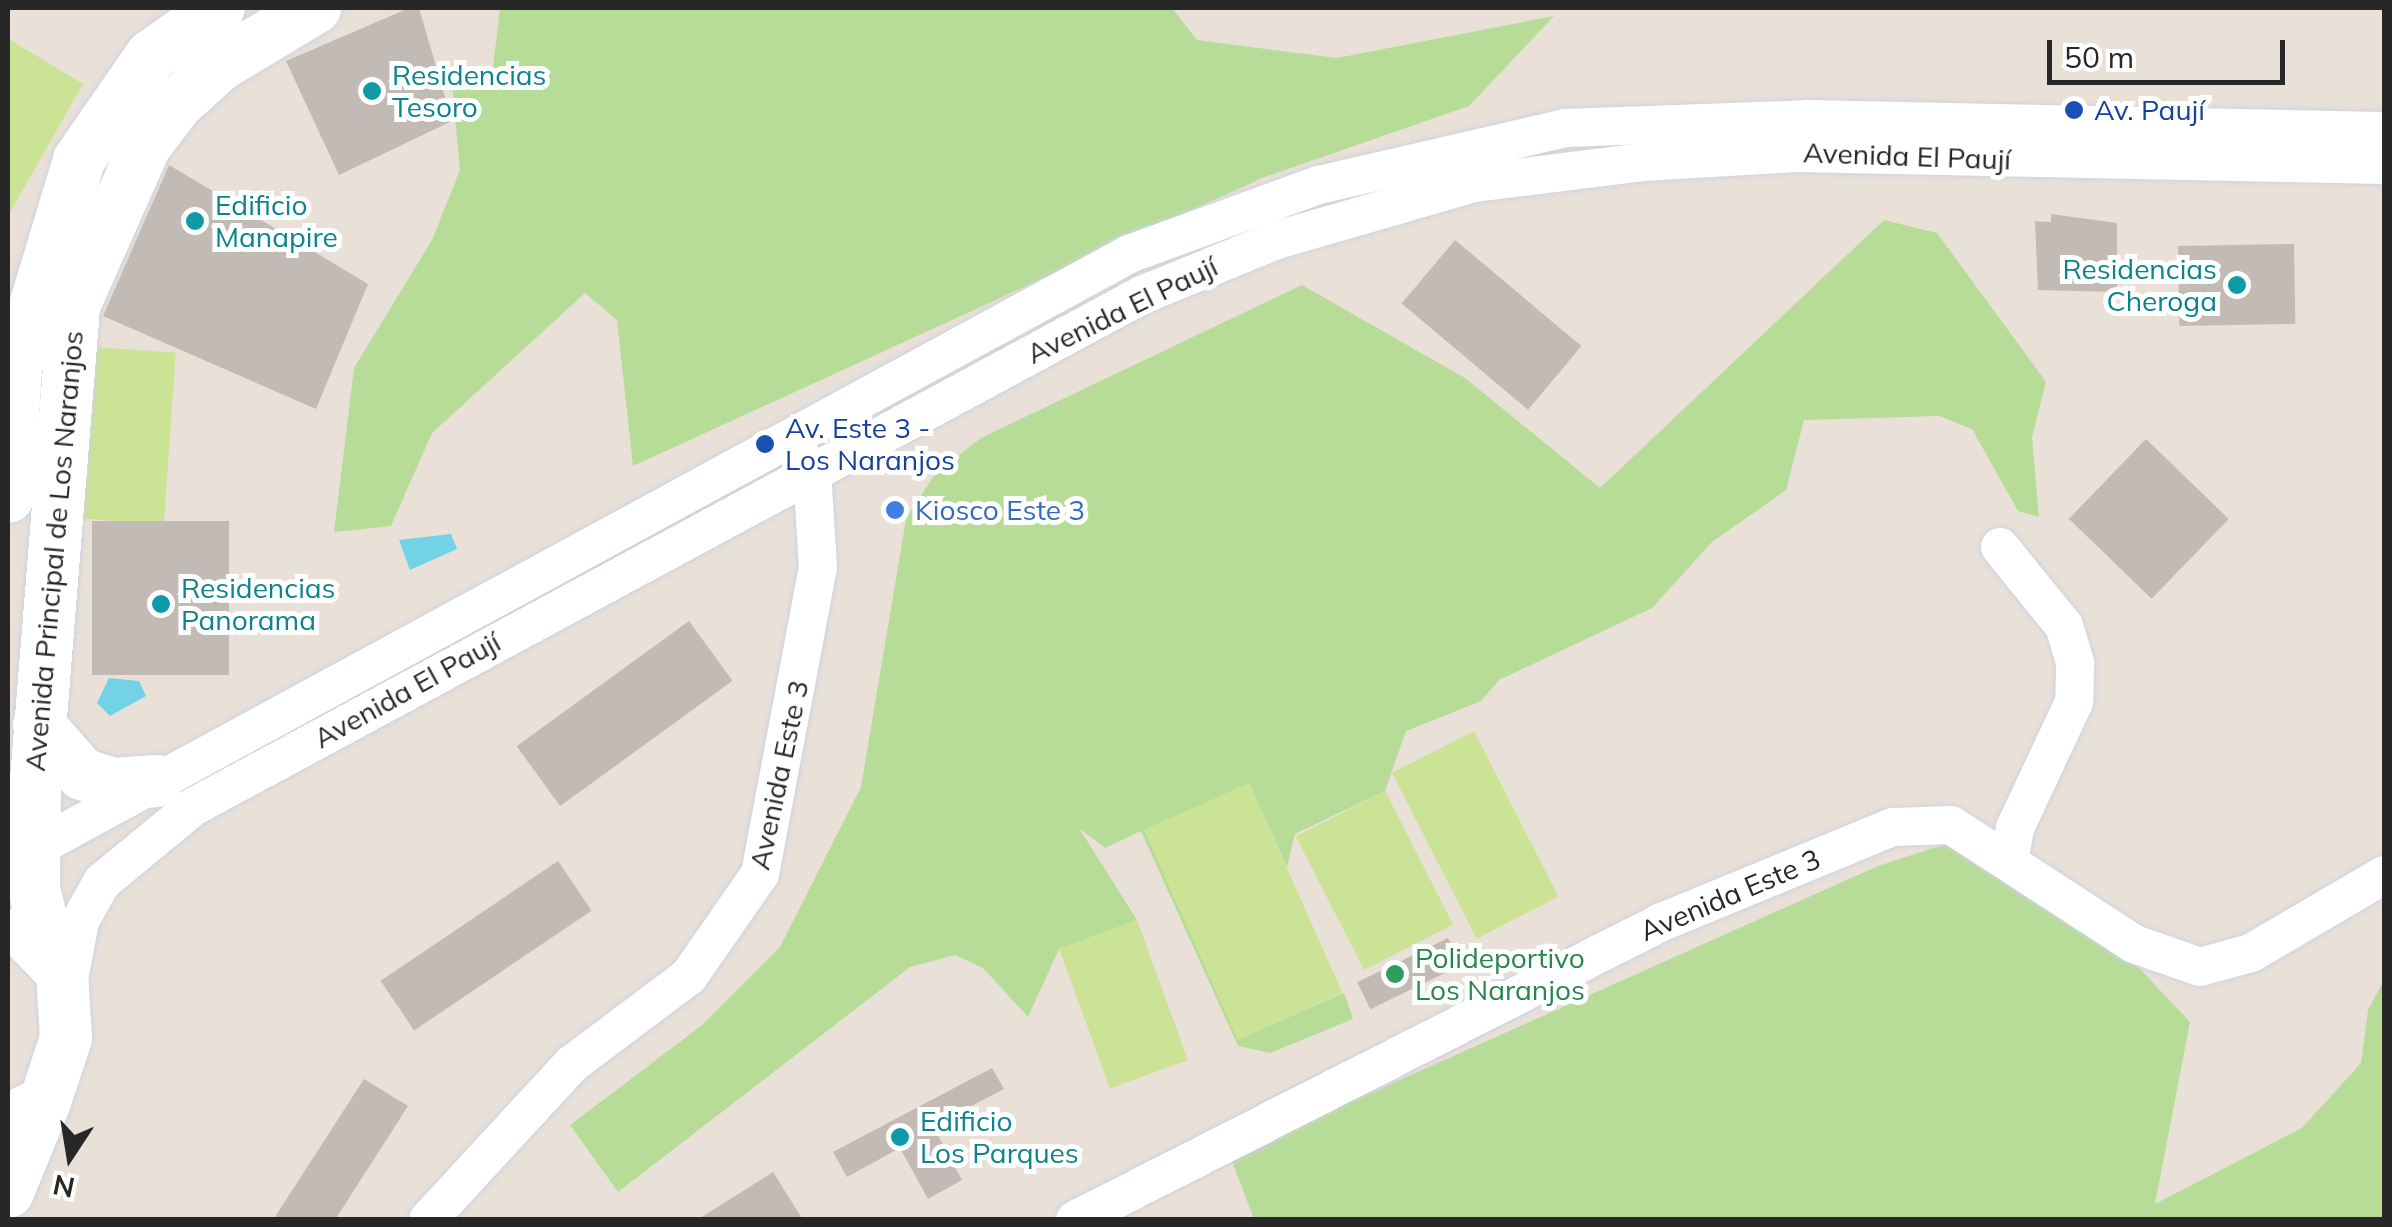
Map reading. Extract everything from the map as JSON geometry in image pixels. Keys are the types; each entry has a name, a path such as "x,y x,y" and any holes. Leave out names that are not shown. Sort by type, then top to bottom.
{"main road":[{"name":"Avenida Principal de Los Naranjos","path":"8,497 16,368 79,160 151,56 219,8"},
{"name":"Avenida Principal de Los Naranjos","path":"8,1192 26,1111 66,1038 41,956 21,856 38,725 59,413 88,267 145,146 177,104 220,64 315,8"},
{"path":"38,725 82,774 113,784 157,781"}],"street":[{"name":"Avenida El Paují","path":"41,956 88,904 119,860 162,827 802,456 1129,254 1318,185 1502,138 1807,119 2384,131"},
{"name":"Avenida El Paují","path":"21,856 157,781 802,456 1189,273 1474,184 1797,153 2384,166"},
{"name":"Avenida Este 3","path":"428,1220 572,1064 689,976 760,874 818,567 802,456"},
{"path":"2000,547 2064,626 2075,663 2074,702 2015,828 2009,861"},
{"name":"Avenida Este 3","path":"1074,1220 1662,922 1893,827 1951,825 2134,944 2200,967 2251,953 2384,876"}],"green space":[{"path":"500,8 1172,8 1197,40 1337,58 1554,16 1469,106 1262,178 633,466 617,320 585,293 432,433 391,526 334,532 354,368 432,240 460,170 452,85 492,75"},
{"path":"8,41 83,84 8,216"},
{"path":"1884,220 1937,233 2046,382 2032,437 2039,517 2018,511 1972,429 1939,416 1804,420 1786,490 1712,542 1652,608 1499,680 1481,701 1406,731 1385,791 1295,834 1287,867 1249,783 1239,1039 1344,993 1353,1019 1270,1053 1238,1046 1141,831 1105,848 1079,828 1137,920 1059,949 1028,1017 983,968 955,955 910,967 618,1192 570,1125 701,1026 780,947 861,787 906,519 935,474 981,438 1302,285 1465,378 1600,488"},
{"path":"95,347 176,353 164,524 83,519"},
{"path":"1474,731 1558,897 1476,938 1392,773"},
{"path":"1249,783 1343,993 1237,1040 1144,830"},
{"path":"1385,791 1453,925 1364,970 1296,836"},
{"path":"1946,844 2139,968 2190,1022 2155,1204 2302,1128 2361,1063 2368,1010 2384,980 2384,1219 1254,1219 1230,1156 1878,866"},
{"path":"1137,920 1188,1060 1110,1088 1059,948"}],"water":[{"path":"451,534 457,549 410,570 399,540"},
{"path":"109,678 139,681 146,696 110,716 97,703"}],"building":[{"name":"Residencias Tesoro","path":"409,8 419,8 452,121 339,175 286,61"},
{"name":"Edificio Manapire","path":"169,165 368,284 316,409 103,316"},
{"path":"2051,214 2117,223 2117,292 2038,290 2035,221 2051,222"},
{"path":"1455,240 1581,346 1528,410 1402,304"},
{"name":"Residencias Cheroga","path":"2294,244 2295,324 2179,326 2178,246"},
{"path":"2146,439 2229,519 2152,599 2069,519"},
{"name":"Residencias Panorama","path":"92,521 229,521 229,675 92,675"},
{"path":"689,621 732,681 560,806 517,746"},
{"path":"558,861 592,911 414,1030 381,981"},
{"path":"1448,938 1461,965 1370,1009 1357,982"},
{"name":"Edificio Los Parques","path":"992,1068 1004,1089 933,1126 962,1180 928,1199 900,1148 847,1177 833,1152"},
{"path":"364,1079 408,1106 335,1220 273,1220"},
{"path":"773,1172 803,1220 697,1220"}],"place":[{"name":"Residencias Tesoro","path":"372,91"},
{"name":"Av. Paují","path":"2074,110"},
{"name":"Edificio Manapire","path":"195,221"},
{"name":"Residencias Cheroga","path":"2237,285"},
{"name":"Av. Este 3 - Los Naranjos","path":"765,444"},
{"name":"Kiosco Este 3","path":"895,510"},
{"name":"Residencias Panorama","path":"161,604"},
{"name":"Polideportivo Los Naranjos","path":"1395,974"},
{"name":"Edificio Los Parques","path":"900,1137"}]}
